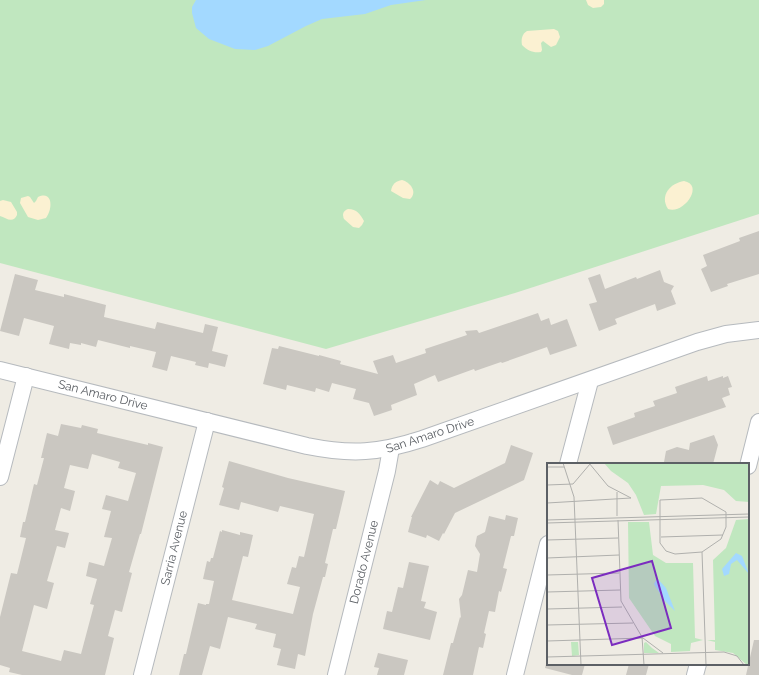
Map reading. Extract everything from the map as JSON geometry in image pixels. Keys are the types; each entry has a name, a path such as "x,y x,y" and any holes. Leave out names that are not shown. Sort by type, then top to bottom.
{"street":[{"name":"San Amaro Drive","path":"0,370 303,445 330,450 361,452 391,448 422,439 697,342 726,334 759,330"},
{"path":"0,477 26,376"},
{"path":"568,463 590,380"},
{"name":"Sarria Avenue","path":"142,675 207,421"},
{"path":"749,463 759,422"},
{"name":"Dorado Avenue","path":"336,675 387,471 391,448"},
{"path":"515,675 547,548"},
{"path":"695,675 698,665"}],"green space":[{"path":"0,0 759,0 759,214 515,293 326,349 0,263"}],"sand":[{"path":"586,0 604,0 604,4 601,7 593,8 588,5"},
{"path":"554,29 558,31 560,37 556,45 551,47 543,41 541,43 541,52 533,52 526,49 522,45 522,37 527,31"},
{"path":"402,180 408,183 413,190 410,199 403,198 391,191 392,186 395,183"},
{"path":"684,181 690,184 692,188 690,199 680,208 674,210 668,209 665,199 668,190 675,184"},
{"path":"28,196 34,203 38,197 47,196 49,198 50,210 46,218 38,220 28,217 20,203 21,198"},
{"path":"3,200 11,202 17,212 14,219 9,220 0,216 0,201"},
{"path":"348,209 358,212 364,221 359,228 353,227 344,219 343,213"}],"water":[{"path":"196,0 426,0 391,5 365,14 322,19 268,46 255,50 235,49 209,39 196,28 192,7"}],"building":[{"path":"759,231 759,274 727,284 728,286 711,292 701,269 707,266 703,255 740,241 739,238"},
{"path":"660,270 664,282 674,286 671,291 676,304 657,311 655,304 615,319 617,324 599,331 589,304 597,302 588,278 600,274 605,289 636,277 637,279"},
{"path":"15,274 38,280 35,290 64,297 64,294 106,305 104,317 155,329 157,322 203,333 205,324 218,327 212,351 228,355 225,367 209,363 208,368 195,365 196,362 171,356 167,371 152,367 156,352 130,346 130,348 98,340 96,347 81,343 81,345 70,343 69,349 49,344 54,326 24,318 19,336 0,331"},
{"path":"538,313 541,321 549,318 551,325 567,319 577,346 550,355 547,347 502,363 501,362 475,371 474,369 438,382 435,375 414,384 417,395 391,405 392,410 374,416 369,403 353,399 356,389 332,383 329,392 316,388 315,392 287,385 286,390 263,384 272,348 278,349 279,346 341,361 340,364 378,374 373,361 393,355 396,363 426,353 425,349 467,335 465,331 477,330 479,333"},
{"path":"707,376 708,381 723,376 723,378 728,376 732,387 728,388 730,395 722,398 726,407 613,445 607,427 635,417 634,413 655,406 653,401 677,393 675,387"},
{"path":"61,424 81,428 82,425 98,429 97,433 163,447 141,534 129,572 132,573 122,612 115,610 108,636 114,638 105,675 22,675 9,672 10,668 0,665 0,617 11,573 17,574 26,538 20,537 23,522 25,522 34,484 37,485 44,458 41,458 47,433 58,436","holes":["92,454 120,462 118,468 136,473 128,501 106,495 102,509 111,511 104,537 112,538 104,566 89,562 86,576 97,579 90,604 94,605 81,654 64,650 61,661 22,651 34,605 47,609 54,583 47,581 57,546 65,548 69,533 55,530 61,508 70,511 75,491 64,488 70,465 88,469"]},
{"path":"714,435 718,445 713,463 664,462 666,451 677,447 689,450 690,443"},
{"path":"511,445 533,453 524,480 455,513 439,541 427,535 426,538 408,532 411,517 430,480 438,485 440,481 454,488 505,463"},
{"path":"229,461 288,478 345,491 336,529 333,529 325,563 328,564 325,577 323,577 313,614 305,656 298,654 295,669 277,665 281,649 273,647 276,634 255,629 257,624 228,617 220,649 210,646 202,675 179,675 184,654 186,654 198,603 206,605 209,604 214,581 203,579 207,561 210,562 211,558 213,558 220,531 222,532 222,530 240,535 240,532 253,535 248,557 243,556 232,600 293,614 300,587 287,584 292,567 296,568 299,556 304,557 314,514 280,506 278,512 241,502 239,510 219,505"},
{"path":"506,515 518,518 514,536 511,536 503,568 507,569 501,592 499,591 495,612 489,611 484,633 486,634 483,648 479,647 473,675 443,675 451,643 453,643 460,617 461,618 459,599 462,595 468,570 477,572 480,554 475,546 477,536 485,532 489,516 505,520"},
{"path":"409,562 429,566 421,601 426,602 424,608 437,612 430,640 383,629 387,611 392,612 398,587 403,588"},
{"path":"754,640 759,640 759,675 746,675"},
{"path":"378,653 408,660 404,675 377,675 379,668 374,667"},
{"path":"546,664 585,665 582,675 572,675 545,668"},
{"path":"629,665 649,665 646,675 626,675"}]}
